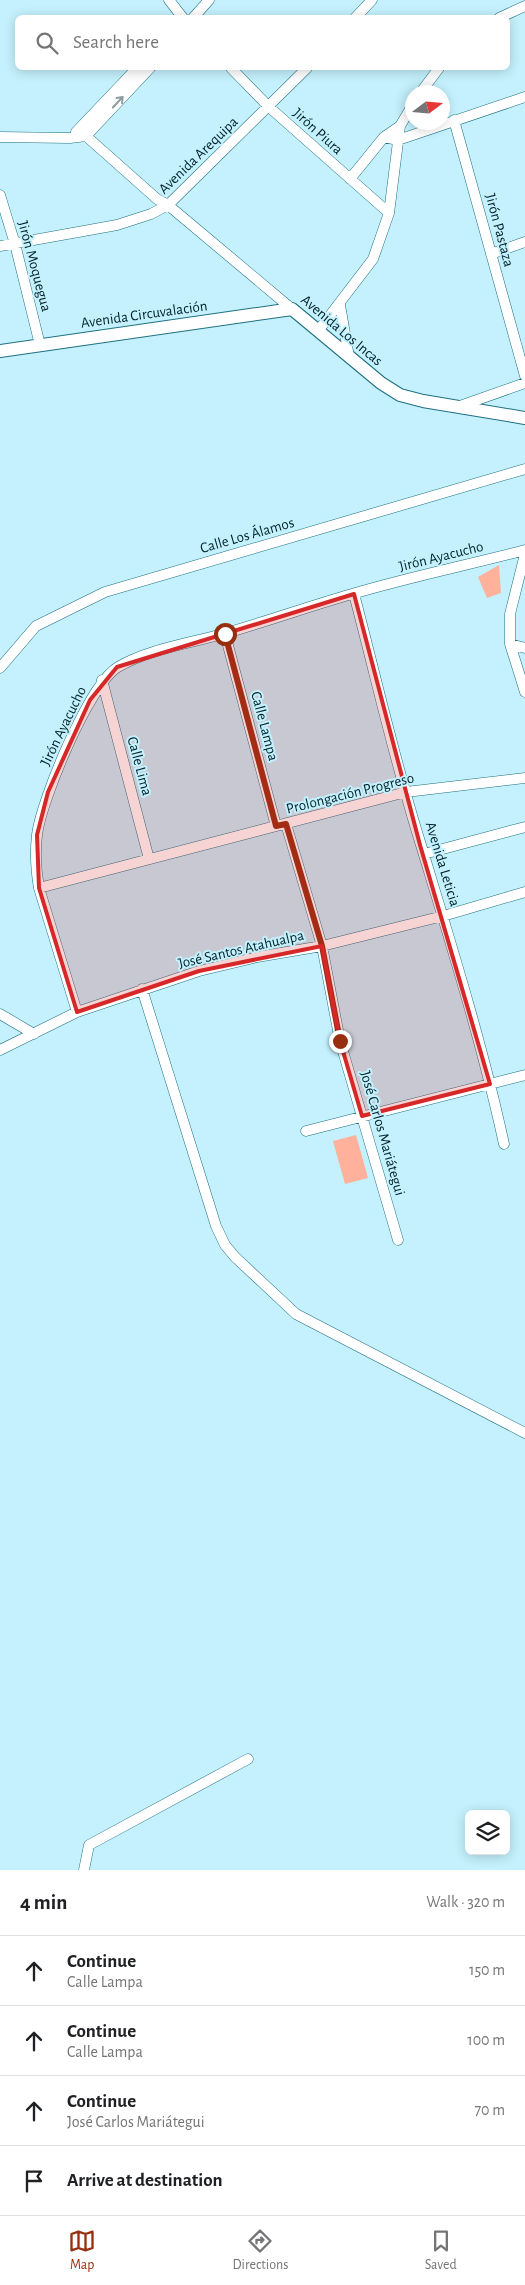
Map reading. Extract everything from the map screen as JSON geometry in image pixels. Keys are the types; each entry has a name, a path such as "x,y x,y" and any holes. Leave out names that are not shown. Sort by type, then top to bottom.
{"street":[{"path":"169,0 181,15"},
{"path":"194,15 209,0"},
{"path":"359,15 372,0"},
{"path":"506,15 525,6"},
{"path":"83,132 135,70"},
{"path":"0,137 70,138 83,132 148,70"},
{"name":"Jirón Piura","path":"233,70 270,107 389,213"},
{"name":"Avenida Arequipa","path":"0,246 117,225 151,214 168,205 270,107 305,70"},
{"path":"427,85 438,70"},
{"path":"384,136 398,140 525,97"},
{"path":"318,331 340,305 373,259 389,213 400,126 405,118"},
{"name":"Jirón Pastaza","path":"454,120 525,376"},
{"path":"350,179 384,136 400,126"},
{"name":"Avenida Los Incas","path":"83,132 157,199 168,205 381,383 400,395 423,402 460,406 525,418"},
{"name":"Jirón Moquegua","path":"0,196 15,244 40,345"},
{"path":"491,254 525,242"},
{"path":"340,305 349,357"},
{"name":"Avenida Circuvalación","path":"0,350 292,309"},
{"path":"460,406 525,383"},
{"name":"Calle Los Álamos","path":"0,668 36,626 105,592 525,469"},
{"name":"Jirón Ayacucho","path":"78,1012 39,888 37,835 48,792 90,700 102,680 117,667 141,656 225,634 354,594 525,550"},
{"path":"525,554 510,614 510,644 525,692"},
{"name":"Avenida Leticia","path":"354,594 406,792 444,916 490,1084 504,1144"},
{"name":"Calle Lampa","path":"225,634 281,825 322,946"},
{"path":"510,644 525,648"},
{"name":"Calle Lima","path":"102,680 149,859"},
{"name":"Prolongación Progreso","path":"39,888 406,792 525,778"},
{"path":"424,854 525,827"},
{"name":"José Santos Atahualpa","path":"0,1050 78,1012 142,989 257,957 322,946 444,916 525,892"},
{"name":"José Carlos Mariátegui","path":"322,946 340,1041 398,1240"},
{"path":"142,989 216,1226 234,1258 296,1314 525,1433"},
{"path":"0,1014 34,1034"},
{"path":"306,1131 525,1075"},
{"path":"84,1870 89,1845 248,1759"}],"highlighted area":[{"path":"354,594 420,845 490,1084 362,1116 340,1041 322,946 199,971 77,1012 39,888 37,835 48,792 90,700 117,667"}],"shaded area":[{"path":"499,565 501,593 487,598 478,577"},
{"path":"356,1135 368,1178 345,1184 333,1141"}],"route":[{"path":"225,634 276,826 286,824 322,946 335,1003 340,1041"}]}
